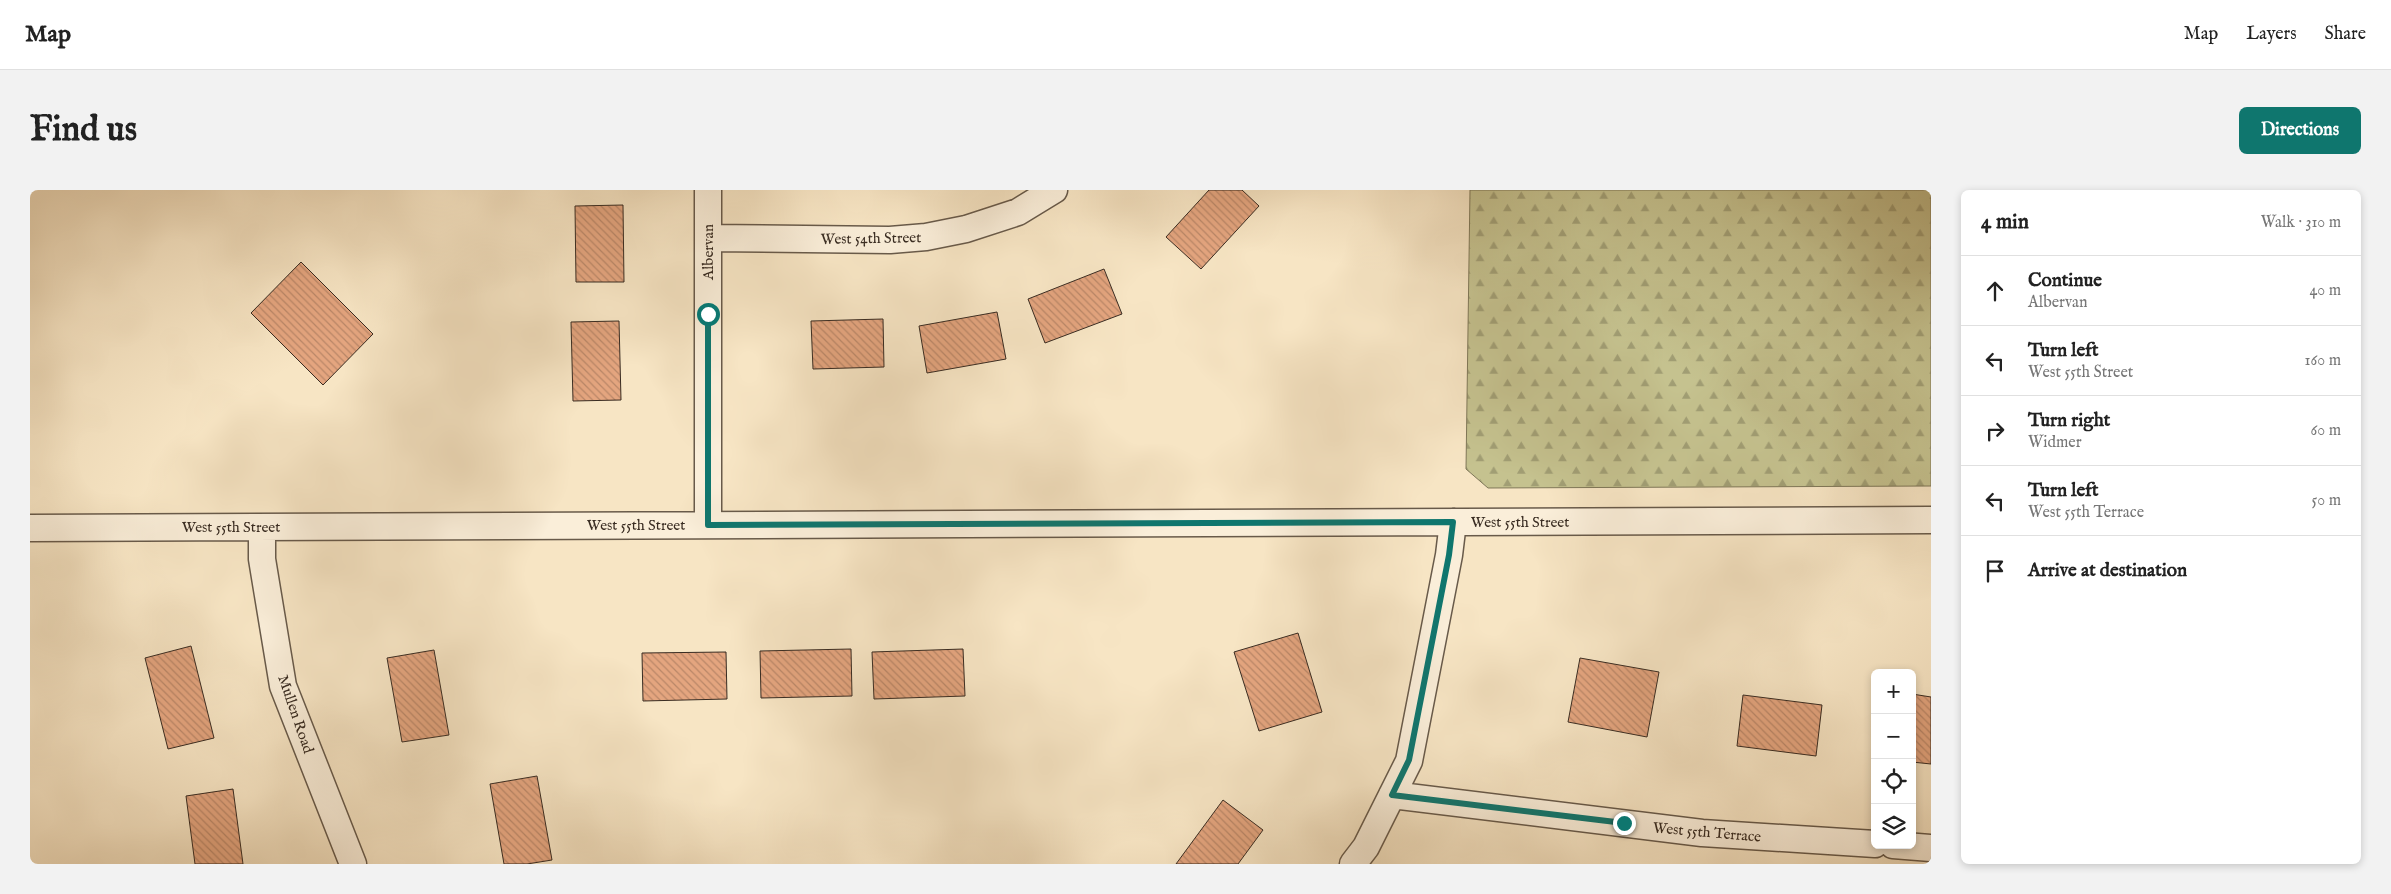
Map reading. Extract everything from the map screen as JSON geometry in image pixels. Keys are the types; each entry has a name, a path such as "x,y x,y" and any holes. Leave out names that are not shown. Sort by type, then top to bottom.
{"street":[{"name":"Albervan","path":"708,190 708,525"},
{"name":"West 54th Street","path":"708,238 890,240 926,237 966,229 1018,212 1054,190"},
{"name":"West 55th Street","path":"30,528 1931,520"},
{"path":"1353,864 1366,846 1409,760 1449,555 1453,522"},
{"name":"Mullen Road","path":"262,527 262,559 283,686 353,864"},
{"name":"West 55th Terrace","path":"1392,795 1702,833 1871,844"},
{"path":"1916,847 1931,848"}],"green space":[{"path":"1470,190 1931,190 1931,486 1488,488 1466,469"}],"building":[{"path":"1209,190 1242,190 1259,206 1201,269 1166,237"},
{"path":"623,205 624,282 576,282 575,206"},
{"path":"301,262 373,334 323,385 251,313"},
{"path":"1104,269 1122,314 1045,343 1028,299"},
{"path":"997,312 1006,359 927,373 919,326"},
{"path":"883,319 884,367 813,369 811,321"},
{"path":"619,321 621,400 573,401 571,322"},
{"path":"1298,633 1322,712 1259,731 1234,652"},
{"path":"191,646 214,738 168,749 145,658"},
{"path":"851,649 852,696 761,698 760,651"},
{"path":"963,649 965,696 874,699 872,652"},
{"path":"434,650 449,735 402,742 387,658"},
{"path":"726,652 727,699 643,701 642,653"},
{"path":"1580,658 1659,672 1647,737 1568,722"},
{"path":"1743,695 1822,705 1816,756 1737,746"},
{"path":"1916,695 1931,697 1931,764 1916,762"},
{"path":"537,776 552,860 527,864 504,864 490,784"},
{"path":"233,789 243,864 195,864 186,796"},
{"path":"1223,800 1263,830 1238,864 1176,864"}],"route":[{"path":"708,314 708,525 1453,522 1449,555 1409,760 1392,795 1624,823"}]}
